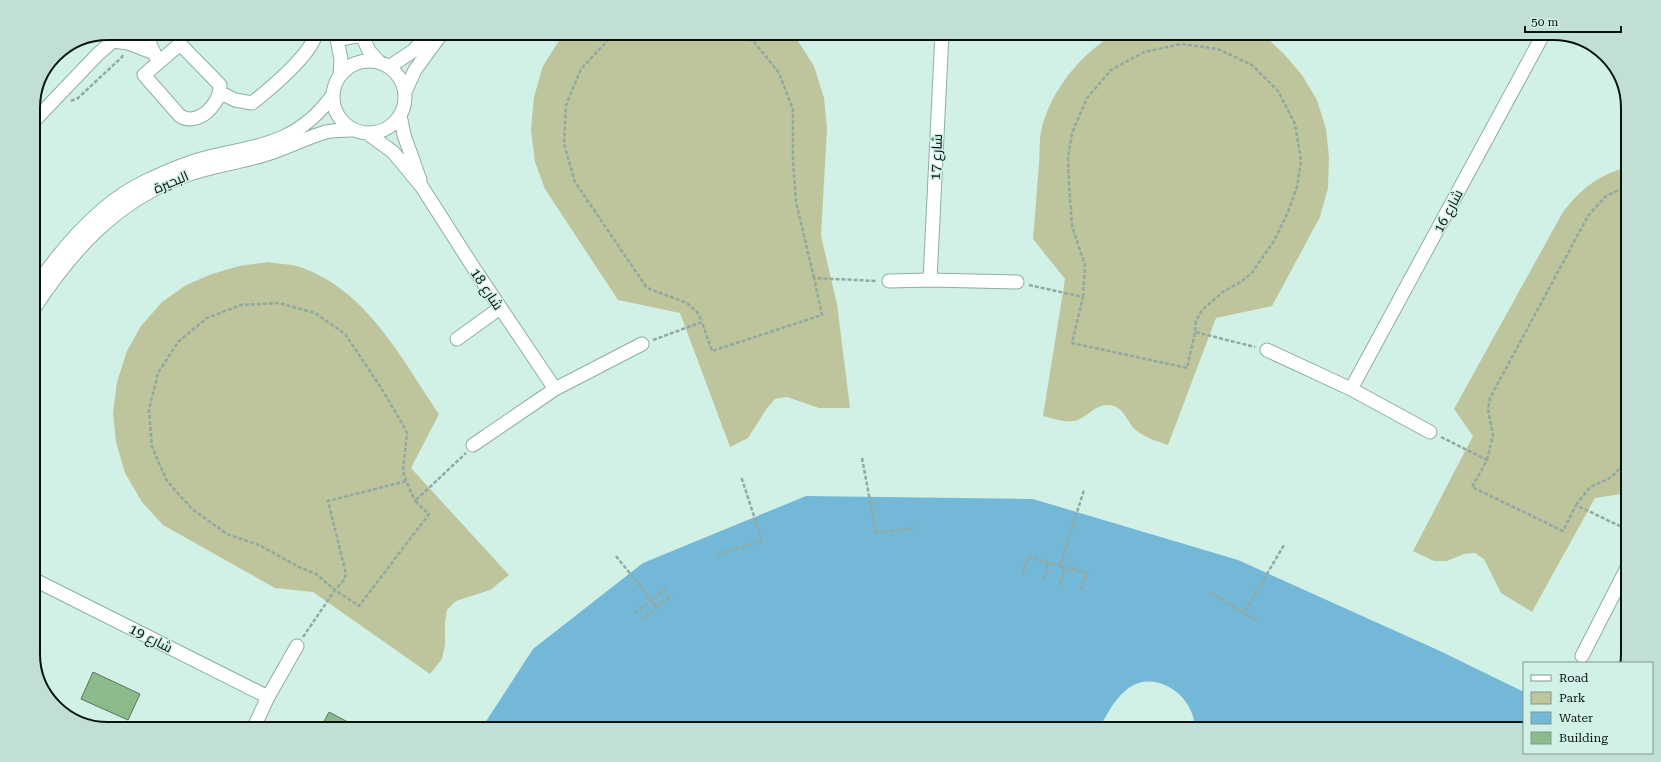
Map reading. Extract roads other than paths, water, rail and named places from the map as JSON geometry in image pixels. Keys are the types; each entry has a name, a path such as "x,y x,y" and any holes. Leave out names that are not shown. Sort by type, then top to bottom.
{"street":[{"path":"40,123 120,40"},
{"path":"123,40 157,58"},
{"path":"148,40 157,58"},
{"path":"221,93 235,100 252,103 310,48 313,40"},
{"path":"338,40 341,60 340,75"},
{"path":"364,40 369,51 399,78 404,92"},
{"path":"422,40 413,52 384,65 369,61 358,62 348,67 340,75 333,88 332,96 337,116 342,122 353,130 367,133 382,131 390,127 400,115 403,108 404,92 415,70 437,40"},
{"name":"شارع 17","path":"930,280 942,40"},
{"name":"شارع 16","path":"1351,389 1540,40"},
{"path":"180,44 220,86 221,93 218,99 200,117 187,120 180,116 144,75 157,58 180,44"},
{"name":"البحيرة","path":"40,283 128,204 192,168 287,136 316,115 332,96"},
{"name":"شارع 18","path":"400,115 404,136 422,187"},
{"name":"البحيرة","path":"192,168 264,155 328,132 353,130"},
{"name":"شارع 18","path":"367,133 393,152 422,187 500,308 555,389"},
{"name":"البحيرة","path":"40,297 54,270"},
{"path":"889,281 930,280 1017,282"},
{"path":"457,339 500,308"},
{"path":"473,446 555,389 642,344"},
{"path":"1267,350 1351,389 1430,432"},
{"path":"1582,656 1621,580"},
{"name":"شارع 19","path":"40,583 268,697"},
{"path":"256,722 268,697 297,646"}],"water":[{"path":"806,496 1033,499 1238,560 1440,651 1523,692 1523,722 1194,722 1188,705 1180,695 1159,683 1148,682 1136,684 1125,691 1110,708 1103,722 486,722 533,649 643,563"}]}
